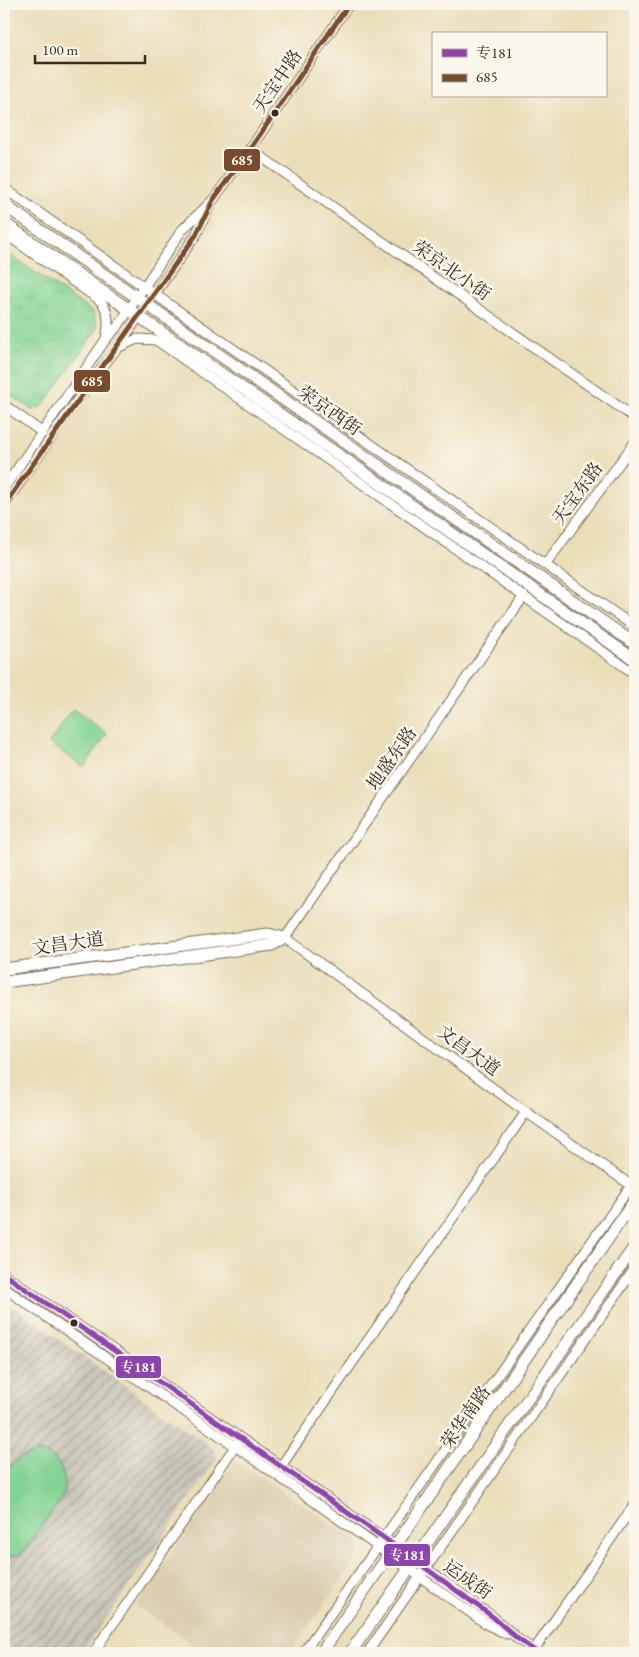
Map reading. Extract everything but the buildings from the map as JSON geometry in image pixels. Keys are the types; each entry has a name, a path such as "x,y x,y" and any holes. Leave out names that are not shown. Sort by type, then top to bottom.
{"main road":[{"name":"荣京西街","path":"4,205 635,644"},
{"name":"荣京西街","path":"4,222 128,310 635,660"},
{"name":"文昌大道","path":"4,969 268,934 285,938"},
{"name":"文昌大道","path":"4,982 272,945 285,938"},
{"name":"荣华南路","path":"322,1653 635,1200"},
{"path":"350,1653 635,1246"}],"street":[{"name":"天宝中路","path":"4,488 106,339 118,326 182,230 213,200 349,4"},
{"name":"荣京北小街","path":"250,149 635,418"},
{"path":"4,188 635,627"},
{"name":"天宝中路","path":"4,505 196,235 213,200"},
{"path":"4,233 101,301 108,313 109,323 106,339"},
{"path":"117,348 137,338 156,340 635,674"},
{"path":"4,405 43,433"},
{"name":"天宝东路","path":"546,564 635,442"},
{"name":"地盛东路","path":"285,938 524,596"},
{"name":"文昌大道","path":"285,938 526,1112 634,1184"},
{"path":"281,1466 526,1112"},
{"path":"303,1653 634,1184"},
{"path":"367,1653 635,1268"},
{"path":"4,1274 384,1538 393,1552"},
{"path":"4,1288 235,1446 378,1547 393,1552"},
{"path":"581,1322 611,1302"},
{"path":"93,1653 241,1438"},
{"path":"439,1460 470,1440"},
{"path":"534,1652 635,1504"},
{"name":"运成街","path":"393,1552 411,1565 420,1578 488,1625 518,1639"},
{"name":"运成街","path":"411,1565 426,1569 493,1617 534,1652"}],"shaded area":[{"path":"4,1300 214,1449 217,1459 82,1653 4,1653"},
{"path":"235,1460 359,1542 359,1555 290,1653 206,1653 136,1606"}],"green space":[{"path":"4,251 93,312 98,328 43,406 32,410 4,390"},
{"path":"73,709 107,734 84,767 49,743"},
{"path":"39,1452 53,1458 60,1466 65,1493 21,1554 4,1558 3,1502 5,1475 19,1459"}],"transit line":[{"name":"685","path":"4,505 196,235 213,200 349,4"},
{"name":"专181","path":"4,1274 384,1538 493,1617 518,1639 538,1653"}]}
